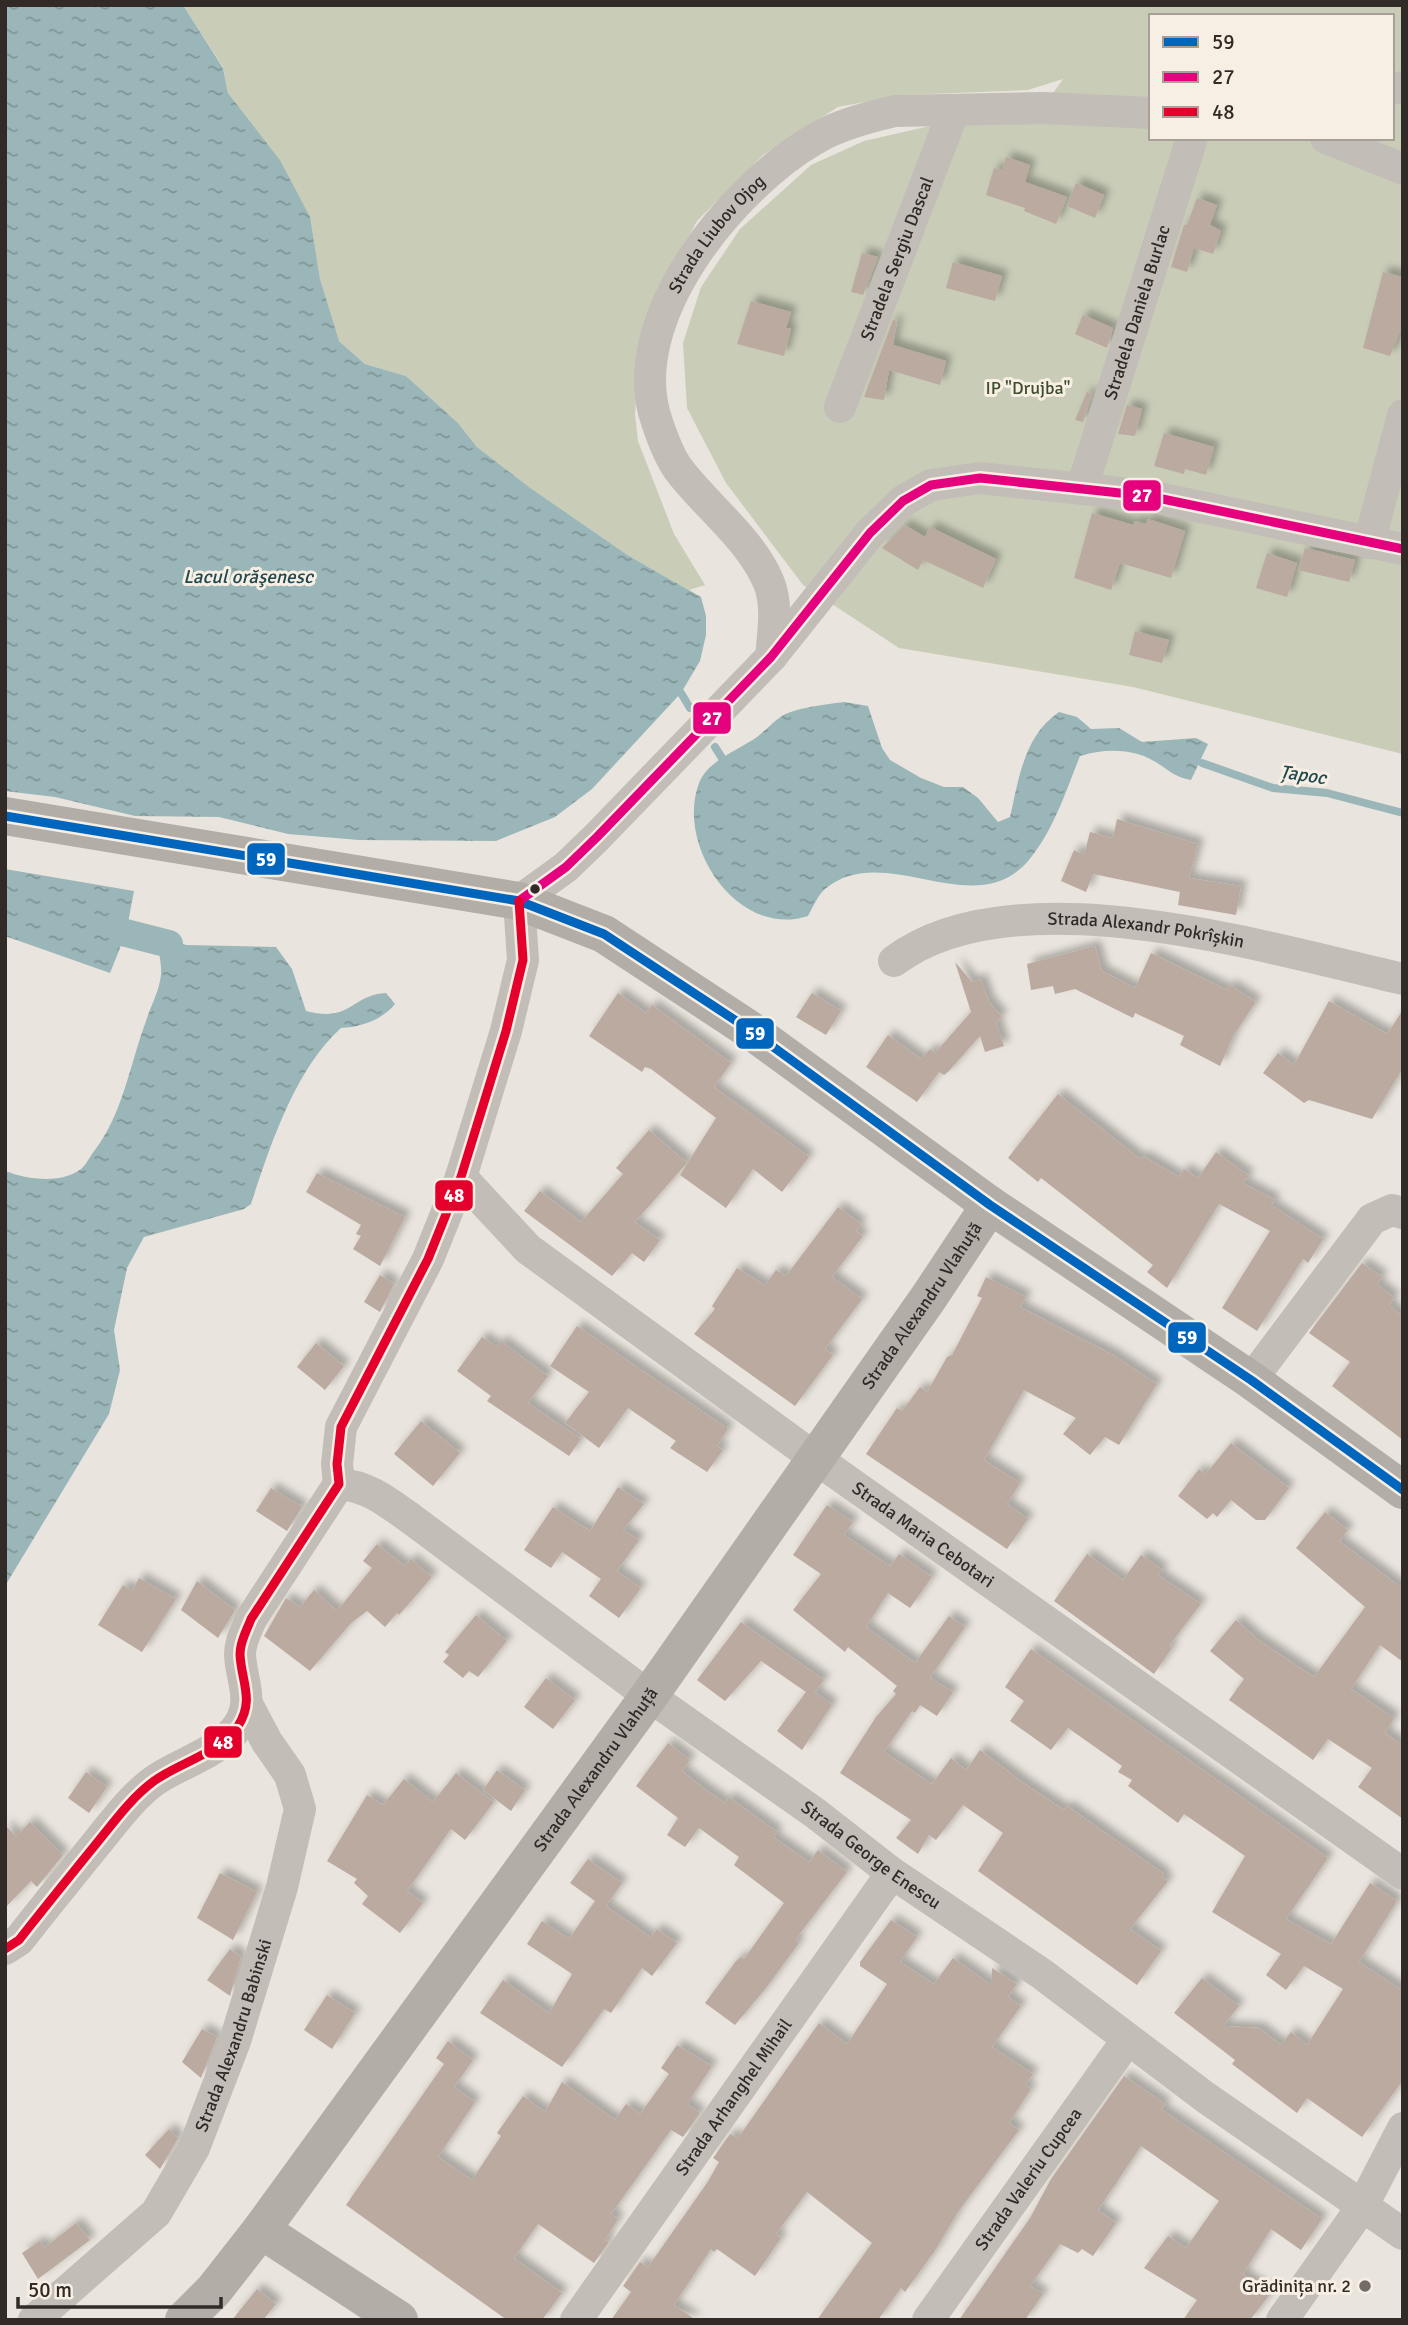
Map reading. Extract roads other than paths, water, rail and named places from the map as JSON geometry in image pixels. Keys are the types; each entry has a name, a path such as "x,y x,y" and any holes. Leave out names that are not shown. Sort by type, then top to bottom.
{"street":[{"name":"Strada Liubov Ojog","path":"771,657 774,623 769,583 746,547 677,468 656,420 648,362 662,316 698,250 721,218 786,157 817,138 872,116 895,111 1044,108 1149,113"},
{"name":"Stradela Sergiu Dascal","path":"840,407 954,110"},
{"name":"Stradela Daniela Burlac","path":"1082,488 1191,140"},
{"path":"1331,140 1403,169"},
{"path":"1369,543 1403,415"},
{"path":"519,901 566,867 771,657 870,533 903,501 932,485 980,478 1082,488 1227,511 1403,549"},
{"path":"5,816 519,901 604,934 750,1030 990,1205 1251,1380 1403,1490"},
{"path":"339,1484 337,1464 341,1427 428,1259 461,1177 506,1031 523,960 519,901"},
{"name":"Strada Alexandr Pokrîșkin","path":"894,961 926,941 953,931 979,924 1045,919 1134,925 1249,942 1403,979"},
{"name":"Strada Maria Cebotari","path":"461,1177 528,1250 815,1458 1403,1874"},
{"name":"Strada Аlexandru Vlahuță","path":"184,2320 214,2290 261,2230 649,1696 929,1297 990,1205"},
{"path":"1251,1380 1372,1219 1392,1210 1403,1213"},
{"name":"Strada George Enescu","path":"339,1484 356,1485 372,1492 649,1696 815,1813 891,1872 1042,1974 1205,2097 1403,2234"},
{"name":"Strada Alexandru Babinski","path":"34,2320 156,2213 194,2148 234,2041 282,1887 300,1809 290,1775 267,1742 247,1704 248,1690 240,1655 242,1641 251,1619 339,1484"},
{"path":"5,1948 19,1940 130,1803 155,1780 180,1769 229,1736 238,1726 247,1704"},
{"name":"Strada Arhanghel Mihail","path":"576,2320 891,1872"},
{"name":"Strada Valeriu Cupcea","path":"928,2320 1128,2039"},
{"path":"1283,2320 1362,2207 1403,2128"},
{"path":"261,2230 399,2320"}],"water":[{"name":"Lacul orăşenesc","path":"5,5 183,5 223,68 228,93 280,160 310,217 320,279 339,341 365,364 406,376 458,423 477,447 529,487 629,556 701,597 706,616 706,635 700,661 681,693 592,789 555,817 496,841 359,840 288,834 219,817 135,816 55,797 5,791"},
{"path":"844,702 868,706 882,748 890,760 921,778 944,787 963,787 978,798 998,822 1010,817 1020,773 1030,745 1047,722 1059,712 1077,717 1091,729 1119,728 1142,742 1196,738 1208,744 1191,780 1135,753 1107,751 1080,756 1045,837 1028,861 1006,878 982,885 956,884 874,872 848,876 825,889 808,916 783,920 758,914 737,901 719,882 705,859 696,834 694,808 699,783 709,768 757,737 787,713"},
{"path":"5,869 134,891 126,933 110,973 5,936"},
{"path":"164,936 186,945 276,947 292,969 306,1011 333,1014 365,998 386,993 395,1004 371,1022 341,1028 310,1065 286,1110 251,1204 244,1209 144,1237 127,1268 114,1330 120,1370 109,1414 5,1586 5,1171 42,1179 61,1178 80,1170 103,1139 118,1107 159,987 161,971 157,938"}],"waterway":[{"path":"681,693 690,708"},
{"path":"715,747 722,758"},
{"name":"Țapoc","path":"1202,763 1273,788 1327,793 1403,813"},
{"path":"126,933 169,944"}],"place":[{"name":"Grădinița nr. 2","path":"1365,2286"}],"park label":[{"name":"IP \"Drujba\"","path":"1028,388"}]}
